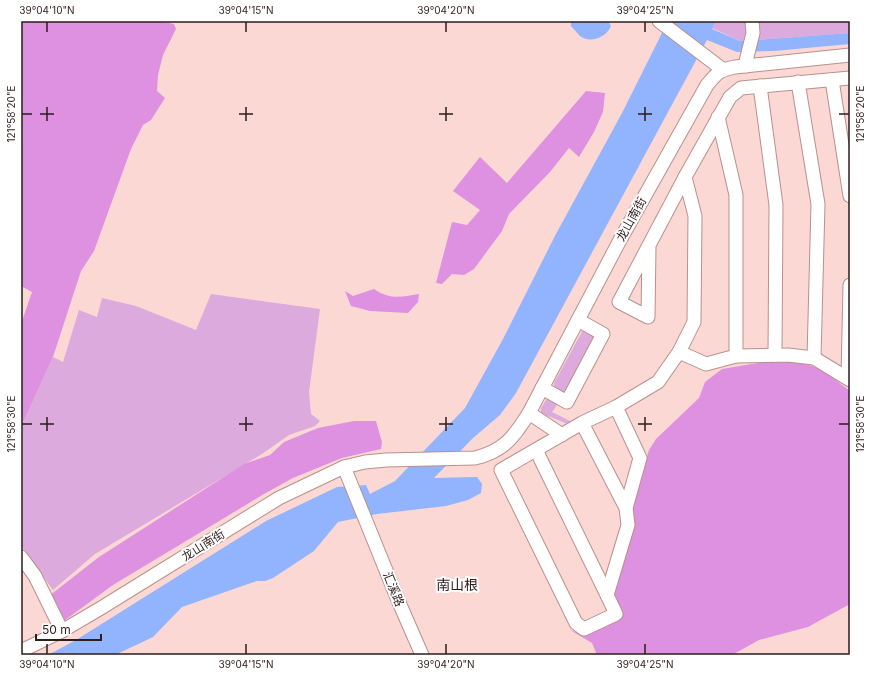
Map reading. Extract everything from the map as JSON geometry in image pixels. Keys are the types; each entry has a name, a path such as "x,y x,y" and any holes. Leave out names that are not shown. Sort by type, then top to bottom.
{"street":[{"path":"746,66 753,33 752,21"},
{"path":"662,24 722,69 850,55"},
{"name":"龙山南街","path":"21,651 62,631 279,498 344,466 365,462 392,460 462,459 481,456 500,448 510,441 518,432 529,413 654,178 707,84 722,69"},
{"path":"649,246 648,317 619,302 685,177 730,97 741,88 850,78"},
{"path":"832,80 850,196"},
{"path":"798,82 818,204 814,358"},
{"path":"760,86 776,205 775,355"},
{"path":"718,117 736,195 736,356"},
{"path":"536,450 616,614 584,629 576,623 501,470 582,423 616,407 658,382 679,352 694,322 695,216 685,177"},
{"path":"679,352 706,364 736,356 788,355 814,358 849,378 850,285"},
{"path":"542,388 567,402 603,334 578,320"},
{"path":"616,407 640,458 626,508"},
{"path":"529,413 562,435"},
{"path":"582,423 626,508 628,524 607,595"},
{"name":"汇溪路","path":"344,466 398,600 422,655"},
{"path":"21,557 35,576 62,631"},
{"path":"21,572 45,598"}],"shaded area":[{"path":"21,21 158,21 174,24 176,29 163,55 158,75 157,91 165,98 151,120 143,125 131,149 94,251 81,271 53,357 21,427 21,324 32,292 21,286"},
{"path":"716,21 850,21 850,33 740,41 712,28"},
{"path":"586,91 605,93 603,112 594,132 579,157 569,148 550,172 509,214 502,231 474,269 464,275 452,274 442,284 436,283 452,222 467,225 480,210 453,191 480,157 507,183"},
{"path":"374,289 385,295 395,297 419,294 418,302 408,313 370,311 351,306 345,291 353,296"},
{"path":"211,294 320,309 309,392 311,414 320,421 315,426 289,435 262,454 95,554 53,590 21,546 21,427 53,357 63,362 79,310 97,317 102,298 136,306 196,330"},
{"path":"584,328 596,334 563,394 554,387 554,383"},
{"path":"788,358 821,369 850,391 850,604 808,627 759,640 732,655 597,655 592,643 570,630 578,633 586,633 621,615 611,594 632,507 649,450 656,439 699,398 705,382 722,369"},
{"path":"548,397 559,402 552,412 574,423 570,425 548,416 546,418 541,413 541,408"},
{"path":"354,421 376,421 382,442 381,449 342,458 293,478 113,585 61,623 49,596 99,557 244,464 270,455 284,442 318,428"}],"water":[{"path":"571,21 608,21 611,26 602,36 588,39 579,35 571,26"},
{"path":"668,21 716,21 712,29 740,41 850,33 850,44 774,51 737,52 707,40 516,393 500,415 473,438 434,478 477,477 482,484 481,493 468,500 446,506 377,514 338,522 314,551 273,578 265,581 257,581 182,607 153,637 115,655 48,655 76,640 266,521 337,487 366,485 370,494 395,481 465,408 503,339 557,232 621,115"}],"district":[{"name":"南山根","path":"457,584"}]}
